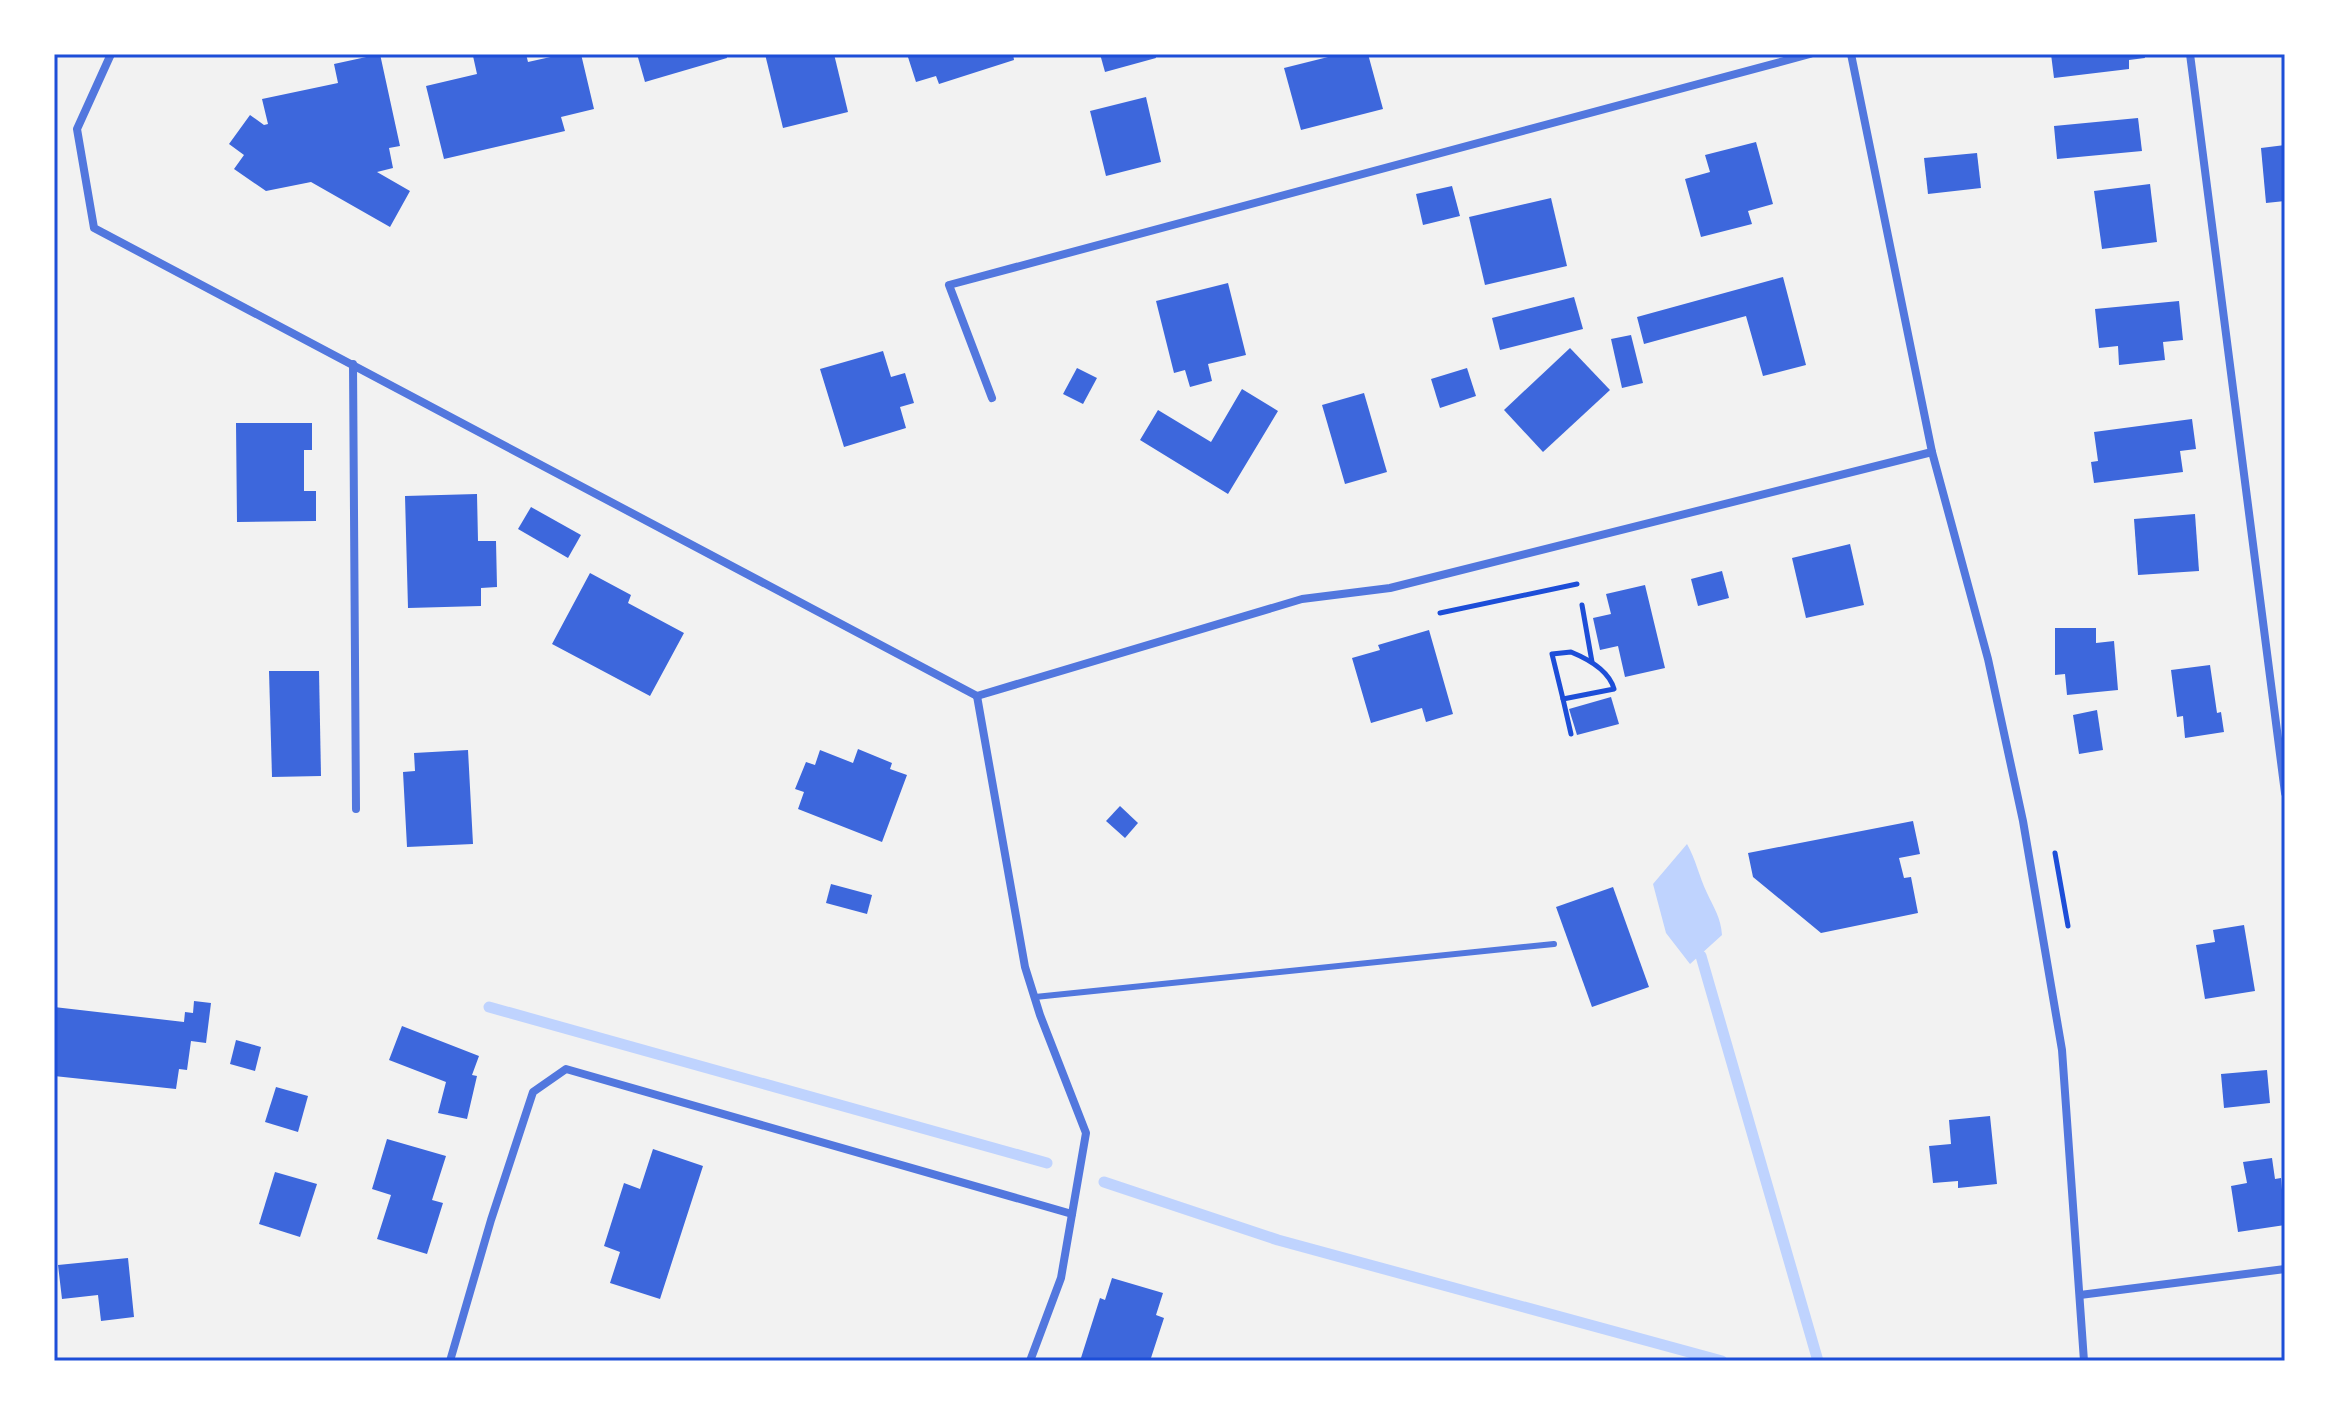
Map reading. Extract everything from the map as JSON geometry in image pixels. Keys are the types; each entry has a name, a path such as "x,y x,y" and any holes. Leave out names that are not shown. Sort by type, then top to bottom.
{"street":[{"path":"111,54 77,129 94,228 977,696 1302,599 1390,588 1932,452"},
{"path":"992,398 949,285 1810,54"},
{"path":"1851,54 1932,452 1988,659 2023,821 2062,1050 2084,1361"},
{"path":"2190,54 2285,793"},
{"path":"353,364 356,809"},
{"path":"977,696 1025,967 1040,1015 1086,1133 1061,1278 1030,1361"},
{"path":"450,1361 533,1092 566,1069 1072,1214"},
{"path":"2080,1295 2285,1269"}],"lane":[{"path":"1035,997 1554,944"}],"path":[{"path":"1440,613 1577,584"},
{"path":"1582,605 1593,663"},
{"path":"1563,699 1617,688 1593,663 1571,652 1552,654 1571,734"}],"water":[{"path":"1687,844 1719,918 1722,935 1690,964 1666,933 1653,884"}],"building":[{"path":"380,54 400,146 389,148 393,168 377,172 410,191 390,227 311,182 266,191 234,169 244,155 229,144 250,115 264,125 268,124 262,99 338,83 334,64"},
{"path":"526,54 528,62 564,54 581,54 594,109 561,117 565,131 444,159 426,86 477,74 473,56"},
{"path":"637,54 726,54 727,58 645,82"},
{"path":"765,54 834,54 848,112 783,128"},
{"path":"907,54 1013,54 1014,60 939,84 936,76 916,82"},
{"path":"1100,54 1155,54 1156,58 1105,72"},
{"path":"1340,54 1368,54 1383,109 1301,130 1284,68"},
{"path":"2051,54 2144,54 2145,58 2129,60 2129,69 2054,78"},
{"path":"1146,97 1161,162 1106,176 1090,111"},
{"path":"2138,118 2142,151 2057,159 2054,126"},
{"path":"1756,142 1773,204 1748,211 1752,224 1701,237 1685,179 1710,172 1705,155"},
{"path":"2285,145 2285,201 2266,203 2261,148"},
{"path":"1977,153 1981,188 1928,194 1924,158"},
{"path":"2150,184 2157,242 2102,249 2094,191"},
{"path":"1452,186 1460,216 1423,225 1416,194"},
{"path":"1551,198 1567,266 1485,285 1469,217"},
{"path":"1783,277 1806,365 1763,376 1746,316 1644,344 1637,317"},
{"path":"1228,283 1246,355 1208,364 1212,381 1190,387 1185,370 1174,373 1156,301"},
{"path":"1574,297 1583,329 1500,350 1492,318"},
{"path":"2179,301 2183,340 2163,342 2165,360 2119,365 2118,346 2099,348 2095,309"},
{"path":"1631,335 1643,383 1622,388 1611,339"},
{"path":"1570,348 1610,390 1543,452 1504,410"},
{"path":"883,351 891,377 905,373 914,403 900,407 906,428 844,447 820,369"},
{"path":"1077,368 1097,378 1083,404 1063,394"},
{"path":"1467,368 1476,396 1440,408 1431,379"},
{"path":"1242,389 1278,411 1228,494 1140,440 1158,410 1211,442"},
{"path":"1364,393 1387,472 1345,484 1322,405"},
{"path":"2192,419 2196,449 2180,451 2183,472 2094,483 2091,462 2098,461 2094,432"},
{"path":"236,423 312,423 312,450 304,450 304,491 316,491 316,521 237,522"},
{"path":"477,494 478,541 496,541 497,587 481,588 481,606 408,608 405,496"},
{"path":"531,507 581,535 568,558 518,529"},
{"path":"2195,514 2199,571 2138,575 2134,519"},
{"path":"1850,544 1864,605 1806,618 1792,558"},
{"path":"1722,571 1729,598 1698,606 1691,579"},
{"path":"590,573 631,595 628,603 684,633 650,696 552,644"},
{"path":"1645,585 1665,668 1625,677 1618,646 1600,650 1593,618 1611,614 1606,594"},
{"path":"2055,628 2096,628 2096,643 2114,641 2118,690 2067,695 2065,674 2055,675"},
{"path":"1429,630 1453,714 1426,722 1422,708 1371,723 1352,658 1380,650 1378,645"},
{"path":"2210,665 2217,713 2221,712 2224,732 2185,738 2183,716 2177,717 2171,670"},
{"path":"269,671 319,671 321,776 272,777"},
{"path":"1611,697 1619,724 1577,735 1569,709"},
{"path":"2097,710 2103,750 2079,754 2073,715"},
{"path":"858,749 892,763 890,769 907,775 882,842 798,809 804,792 795,789 806,762 815,765 820,750 853,763"},
{"path":"468,750 473,844 407,847 403,772 415,771 414,753"},
{"path":"1120,806 1138,823 1125,838 1106,821"},
{"path":"1913,821 1920,854 1899,858 1904,878 1911,877 1918,913 1821,933 1753,877 1748,853"},
{"path":"831,884 872,895 867,914 826,903"},
{"path":"1613,887 1649,987 1592,1007 1556,907"},
{"path":"2244,925 2255,991 2205,999 2196,945 2215,942 2213,930"},
{"path":"194,1001 211,1003 206,1043 191,1041 187,1070 179,1069 176,1089 54,1076 54,1007 184,1022 185,1012 193,1013"},
{"path":"402,1026 479,1056 472,1075 477,1076 467,1119 438,1113 446,1082 389,1060"},
{"path":"236,1040 261,1047 255,1071 230,1064"},
{"path":"2267,1070 2270,1103 2224,1108 2221,1074"},
{"path":"276,1087 308,1096 298,1132 265,1122"},
{"path":"1990,1116 1997,1184 1958,1188 1958,1181 1933,1183 1929,1146 1951,1144 1949,1120"},
{"path":"387,1139 446,1156 432,1200 443,1203 427,1254 377,1239 391,1195 372,1189"},
{"path":"653,1149 703,1166 660,1299 610,1283 620,1252 604,1246 624,1183 640,1189"},
{"path":"2272,1158 2275,1179 2281,1178 2285,1225 2238,1232 2231,1186 2247,1183 2243,1162"},
{"path":"275,1172 317,1184 300,1237 259,1224"},
{"path":"128,1258 134,1317 101,1321 98,1295 62,1299 58,1265"},
{"path":"1112,1278 1163,1293 1156,1315 1164,1318 1150,1361 1080,1361 1100,1298 1105,1300"}],"waterway":[{"path":"1701,956 1818,1361"},
{"path":"489,1007 1047,1163"},
{"path":"1104,1182 1278,1240 1722,1361"}]}
